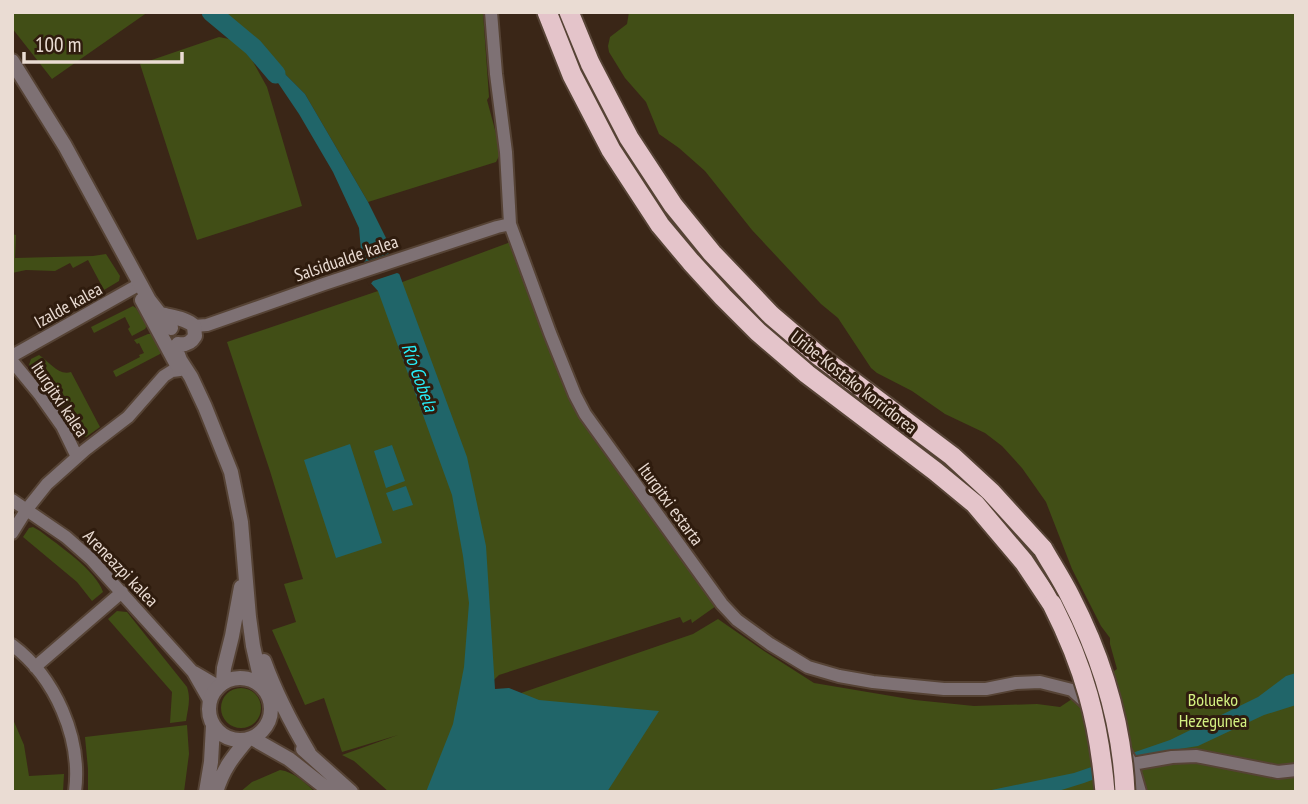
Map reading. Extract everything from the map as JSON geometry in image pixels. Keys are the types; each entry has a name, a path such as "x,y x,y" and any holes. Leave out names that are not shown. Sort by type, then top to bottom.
{"highway":[{"name":"Uribe-Kostako korridorea","path":"547,12 572,75 611,150 660,225 691,262 732,306 807,374 975,504 1024,562 1052,604 1074,650 1092,704 1102,756 1105,792"},
{"name":"Uribe-Kostako korridorea","path":"569,12 590,63 629,138 673,205 712,253 771,315 819,356 962,465 1008,509 1042,549 1070,596 1095,652 1134,790"}],"street":[{"name":"Iturgitxi estarta","path":"491,12 506,152 510,225 550,333 585,414 722,604 737,620 808,667 839,676 944,689 1040,682 1072,690 1113,727 1132,764"},
{"path":"12,61 94,198 149,300 161,314 195,332 177,352 220,443 230,472 241,522 253,646 262,686"},
{"name":"Salsidualde kalea","path":"182,324 207,325 401,258 510,225"},
{"path":"140,284 142,302 188,377"},
{"name":"Izalde kalea","path":"12,359 140,284"},
{"path":"182,324 171,336 185,343"},
{"name":"Iturgitxi kalea","path":"12,359 62,426 77,457"},
{"path":"12,533 47,484 128,417 164,376 172,371 188,377"},
{"name":"Areneazpi kalea","path":"12,500 66,537 92,559 193,672 209,700"},
{"path":"245,561 237,613 220,684 209,700 209,718 224,736 231,739 249,739 289,759 331,792"},
{"path":"245,561 252,581 254,614 265,662 290,723 309,753"},
{"path":"36,667 122,593"},
{"path":"12,645 36,667 65,718 75,754 75,792"},
{"name":"Areneazpi kalea","path":"193,672 220,684"},
{"path":"220,684 239,677 248,678 262,686 298,746 351,792"},
{"path":"216,792 229,760 267,724 271,704"},
{"path":"206,792 213,726"},
{"path":"1134,790 1132,764 1172,757 1196,756 1278,772 1296,770"}],"green space":[{"path":"12,12 148,12 52,79 12,28"},
{"path":"221,12 483,12 489,97 487,100 501,152 496,162 368,202 305,94"},
{"name":"Bolueko Hezegunea","path":"629,12 1296,12 1296,792 389,792 354,761 342,755 398,735 342,752 324,698 305,705 272,630 296,622 284,584 303,579 227,342 511,242 572,397 604,452 716,606 692,623 691,619 683,623 680,617 499,675 457,715 693,634 718,619 814,683 915,700 974,706 1037,704 1060,707 1117,669 1110,638 1072,569 1046,502 1022,468 1002,446 985,433 945,414 912,391 871,368 838,318 821,304 752,230 705,171 659,134 646,102 625,78 609,52 610,37 627,24"},
{"path":"219,37 229,39 240,46 252,60 267,87 302,206 197,240 140,64"},
{"path":"12,234 16,235 15,258 106,254 120,276 119,281 104,290 88,260 73,268 70,263 55,271 26,270 12,273"},
{"path":"133,306 147,326 145,329 132,336 125,317 94,333 91,327"},
{"path":"151,334 160,354 116,377 113,371 144,353 139,343 134,340"},
{"path":"39,355 58,370 71,372 100,427 86,437 78,436 61,406 29,365 31,359"},
{"path":"33,527 85,567 103,592 92,601 77,582 23,537 29,528"},
{"path":"117,611 127,612 187,687 189,700 186,721 170,723 172,692 108,619"},
{"path":"241,688 255,694 261,708 255,722 241,728 227,722 221,708 227,694"},
{"path":"12,717 24,745 29,776 64,774 63,792 12,792"},
{"path":"187,725 189,754 184,792 88,792 85,737"},
{"path":"280,770 295,775 315,792 240,792 252,782"}],"water":[{"path":"202,12 221,12 232,21 305,94 386,238 467,457 486,546 495,689 509,688 539,700 659,711 607,792 426,792 453,724 464,667 469,603 452,495 378,291 368,280 362,262 359,228 333,172 299,114 247,37"},
{"path":"350,444 382,543 336,558 304,460"},
{"path":"392,445 405,481 386,488 374,451"},
{"path":"406,486 413,505 393,511 386,493"},
{"path":"1296,673 1296,705 1264,715 1198,746 1173,750 1055,792 982,792 1074,773 1170,740 1258,697 1286,676"}],"pier":[{"path":"392,249 402,275 397,273 373,281 369,286 358,259 364,262 388,254"}],"waterway":[{"name":"Río Gobela","path":"211,12 253,47 276,74"}]}
